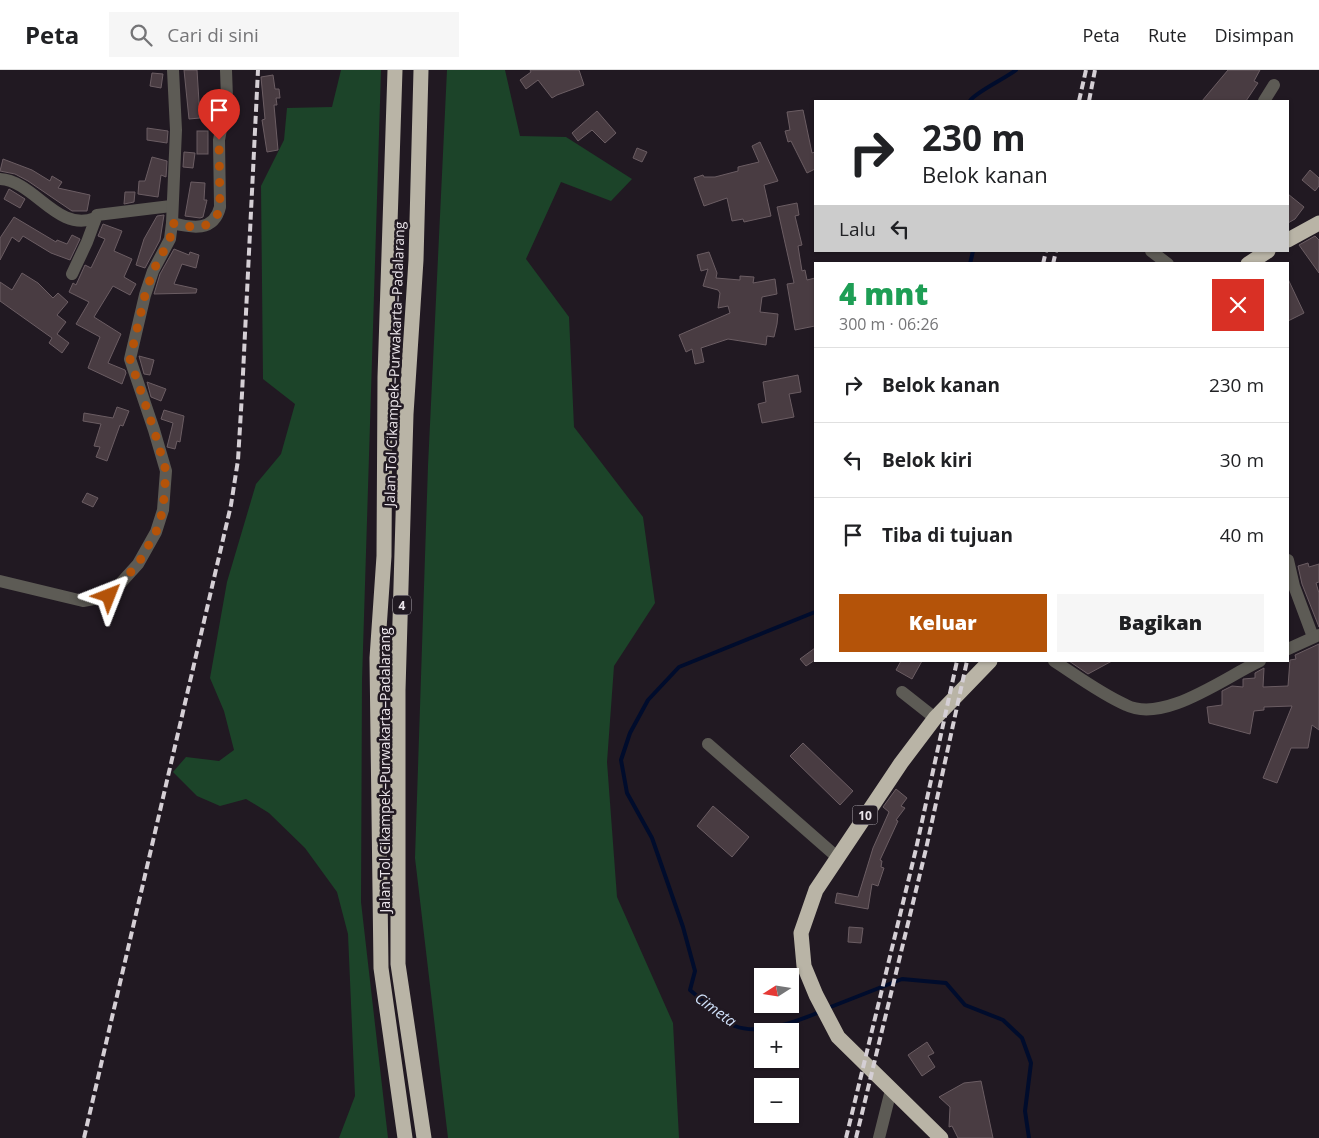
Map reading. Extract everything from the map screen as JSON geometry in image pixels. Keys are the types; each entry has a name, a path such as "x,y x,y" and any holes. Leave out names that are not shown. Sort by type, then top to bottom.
{"highway":[{"name":"Jalan Tol Cikampek–Purwakarta–Padalarang","path":"395,70 385,377 384,556 378,658 381,968 405,1138"},
{"name":"Jalan Tol Cikampek–Purwakarta–Padalarang","path":"421,70 416,260 406,414 398,690 398,964 424,1138"},
{"path":"1289,239 1319,223"},
{"path":"1251,262 1266,252"},
{"name":"10","path":"941,1138 838,1037 804,966 801,933 816,890 901,763 935,718 989,662"}],"street":[{"path":"0,581 83,601 109,596 138,564 156,532 163,510 166,471 154,430 131,366 130,353 153,271 170,239 176,130 173,70"},
{"path":"172,223 189,228 202,228 212,223 218,216 220,207 219,140 227,98 226,70"},
{"path":"1265,100 1274,85"},
{"path":"0,179 14,182 72,220 84,221 101,214 171,206"},
{"path":"72,274 87,242 95,218"},
{"path":"1152,252 1165,262"},
{"path":"1289,564 1294,586 1316,636 1289,649"},
{"path":"1056,662 1127,706 1149,710 1166,707 1258,662"},
{"path":"902,692 935,718"},
{"path":"708,744 837,857"},
{"path":"879,1138 891,1090"}],"green space":[{"path":"341,70 381,70 362,681 361,902 388,1138 339,1138 355,1096 348,934 337,892 305,848 269,813 246,799 220,806 197,796 173,772 186,757 219,761 234,750 224,711 210,678 227,582 256,484 281,454 295,404 263,379 261,186 284,140 287,108 332,107"},
{"path":"447,70 505,70 520,136 566,137 632,179 611,201 561,182 526,259 569,317 574,427 643,517 655,603 614,666 607,762 617,897 673,1023 679,1138 448,1138 415,858 428,466"}],"building":[{"path":"184,70 197,70 200,118 189,119"},
{"path":"530,70 579,70 584,85 552,98 538,80 526,89 520,80 531,72"},
{"path":"1228,70 1260,70 1254,81 1258,83 1247,100 1203,100"},
{"path":"152,73 163,74 161,88 150,86"},
{"path":"273,75 275,89 279,89 280,98 276,98 277,105 274,105 278,150 267,152 262,120 265,119 261,77"},
{"path":"803,110 812,153 814,152 814,170 807,173 791,141 788,142 785,131 790,130 787,112"},
{"path":"597,111 616,133 605,143 592,130 578,141 572,133"},
{"path":"147,128 168,131 167,143 147,140"},
{"path":"197,131 208,131 208,154 197,154"},
{"path":"760,142 778,181 764,185 771,216 744,222 743,219 732,221 727,198 704,206 694,178 703,175 704,177 715,177 738,171 738,167 759,162 752,146"},
{"path":"637,148 647,152 642,162 633,158"},
{"path":"184,152 195,153 193,168 183,167"},
{"path":"152,157 167,161 166,177 161,175 158,197 138,194 139,181 145,181"},
{"path":"3,159 32,170 50,181 52,176 62,182 58,188 90,195 87,211 72,211 28,181 15,174 0,171"},
{"path":"1310,170 1319,178 1319,186 1315,191 1302,180"},
{"path":"191,182 205,183 204,200 207,200 203,217 200,218 185,216"},
{"path":"9,189 25,199 20,208 4,199"},
{"path":"125,192 135,192 134,202 124,204"},
{"path":"1289,195 1304,207 1295,219 1289,222"},
{"path":"797,203 799,215 795,216 802,245 798,246 802,271 805,270 807,280 814,278 814,326 795,330 787,284 794,283 777,207"},
{"path":"164,215 160,240 145,268 136,265 144,239 157,216"},
{"path":"14,217 56,242 57,240 67,244 72,235 80,239 70,260 51,253 23,236 19,242 12,237 0,260 0,238"},
{"path":"103,224 122,231 114,251 132,259 124,277 136,284 130,295 113,286 94,317 121,334 108,363 125,370 126,373 122,384 88,368 100,337 76,324 89,302 69,292 73,283 76,285 85,265 91,268 105,239 98,236"},
{"path":"1315,236 1319,240 1319,273 1299,245"},
{"path":"174,249 189,255 190,252 199,255 196,268 182,264 174,284 197,289 196,293 154,294 160,274"},
{"path":"709,252 717,273 716,278 740,280 740,276 754,277 753,283 775,279 777,294 762,297 760,312 778,314 777,324 774,337 767,336 766,345 728,339 701,348 704,362 695,364 692,349 686,352 679,335 730,313 728,306 718,308 720,293 718,290 703,286 708,269 701,271 697,255"},
{"path":"22,273 38,283 53,298 58,293 68,302 57,315 66,322 57,334 69,343 62,353 49,343 52,338 0,301 0,282 12,290"},
{"path":"1289,281 1304,313 1289,320"},
{"path":"139,356 154,360 150,375 144,374"},
{"path":"798,375 801,392 789,394 794,417 762,423 758,404 766,402 763,382"},
{"path":"147,382 166,389 161,401 151,397"},
{"path":"117,407 129,411 123,426 120,425 107,461 96,457 100,447 94,446 101,424 83,421 84,413 113,418"},
{"path":"164,410 184,416 180,442 177,441 175,449 167,447 173,423 161,419"},
{"path":"87,493 98,498 93,507 82,502"},
{"path":"1308,563 1309,567 1319,564 1319,582 1316,583 1319,593 1319,627 1302,584 1298,566"},
{"path":"1319,644 1319,730 1312,725 1308,748 1291,748 1277,783 1263,778 1292,706 1264,707 1264,710 1254,711 1250,734 1209,723 1207,707 1222,705 1222,691 1232,686 1243,687 1243,679 1255,678 1255,673 1264,668 1263,687 1288,686 1290,660 1296,659 1295,655"},
{"path":"814,649 814,661 806,666 800,659"},
{"path":"900,662 921,662 912,679 896,670"},
{"path":"1070,662 1110,662 1088,674"},
{"path":"803,743 853,791 840,805 790,756"},
{"path":"896,789 907,798 901,806 905,808 896,820 898,821 880,860 882,861 881,867 884,868 878,886 872,884 868,909 835,903 837,893 858,897 873,848 889,812 883,807"},
{"path":"713,806 749,837 732,857 697,826"},
{"path":"849,927 863,928 861,943 848,942"},
{"path":"927,1042 934,1053 928,1056 935,1067 922,1076 908,1055"},
{"path":"981,1081 993,1138 958,1138 952,1126 949,1127 950,1107 939,1097 964,1083"}],"waterway":[{"name":"Cimeta","path":"971,100 977,94 1016,70"},
{"name":"Cimeta","path":"970,262 973,252"},
{"name":"Cimeta","path":"814,612 679,667 648,700 630,733 621,760 627,793 652,838 683,927 695,971 690,990 730,1024 745,1029 779,1026 822,1011"},
{"name":"Cimeta","path":"828,1008 902,979 946,983 965,1005 1003,1020 1022,1038 1031,1063 1025,1111 1029,1138"}],"railway":[{"path":"84,1138 231,505 238,460 258,70"},
{"path":"1079,100 1086,70"},
{"path":"1089,100 1095,70"},
{"path":"1043,262 1046,252"},
{"path":"1053,262 1056,252"},
{"path":"846,1138 916,849 957,662"},
{"path":"856,1138 926,849 967,662"}],"route":[{"path":"109,596 123,583 138,564 156,532 163,510 166,471 154,430 131,366 130,353 135,332 152,274 170,239 172,223 189,228 202,228 212,223 218,216 220,207 219,140"}]}
